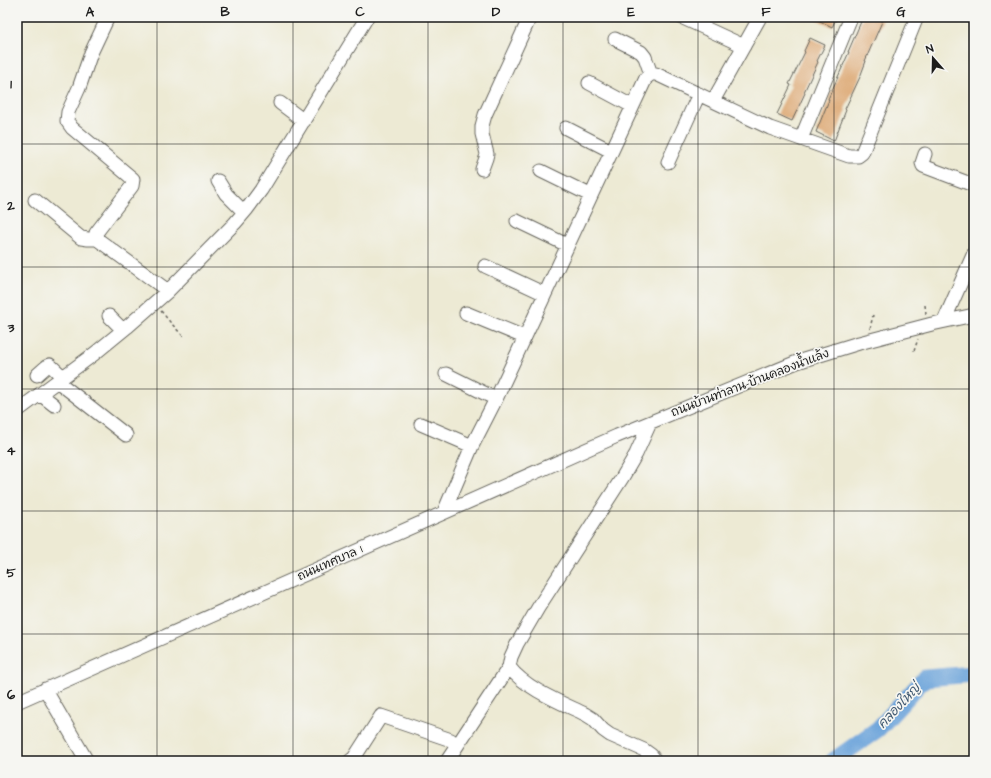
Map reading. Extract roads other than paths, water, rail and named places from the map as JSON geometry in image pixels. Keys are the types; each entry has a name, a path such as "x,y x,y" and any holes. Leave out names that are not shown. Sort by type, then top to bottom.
{"street":[{"path":"97,239 96,233 132,186 133,179 72,128 67,121 68,112 79,88 91,53 108,17"},
{"path":"17,411 94,354 168,291 244,212 261,190 367,17"},
{"path":"482,170 487,154 482,134 482,126 485,115 530,17"},
{"path":"681,17 744,46"},
{"path":"713,101 760,17"},
{"path":"801,139 851,17"},
{"path":"444,512 472,446 496,399 590,195 646,78 650,74 656,74 770,128 850,156 858,156 862,153 917,17"},
{"path":"615,39 641,52 645,57 650,74"},
{"path":"589,83 632,106"},
{"path":"668,162 699,94"},
{"path":"280,103 304,121"},
{"path":"566,128 611,151"},
{"path":"925,154 922,162 923,166 974,185"},
{"path":"541,171 590,195"},
{"path":"218,181 226,194 244,212"},
{"path":"35,200 80,238 97,239 168,291"},
{"path":"517,221 567,245"},
{"path":"950,320 974,253"},
{"path":"485,266 545,294"},
{"path":"950,320 974,272"},
{"path":"466,313 524,337"},
{"name":"ถนนบ้านท่าลาน-บ้านคลองน้ำแล้ง","path":"646,424 821,354 974,314"},
{"path":"109,316 123,330"},
{"path":"37,374 50,365 60,379 126,435"},
{"path":"446,374 496,399"},
{"path":"40,394 54,405"},
{"path":"421,424 472,446"},
{"path":"447,761 509,667 511,657 517,644 538,608 622,478 636,454 646,424"},
{"name":"ถนนเทศบาล 1","path":"17,702 646,424"},
{"path":"509,667 520,679 534,688 585,714 593,719 610,735 644,750 651,755 654,761"},
{"path":"45,689 86,761"},
{"path":"355,760 381,716 451,740"}],"waterway":[{"name":"คลองใหญ่","path":"833,761 878,729 925,678 974,674"}]}
